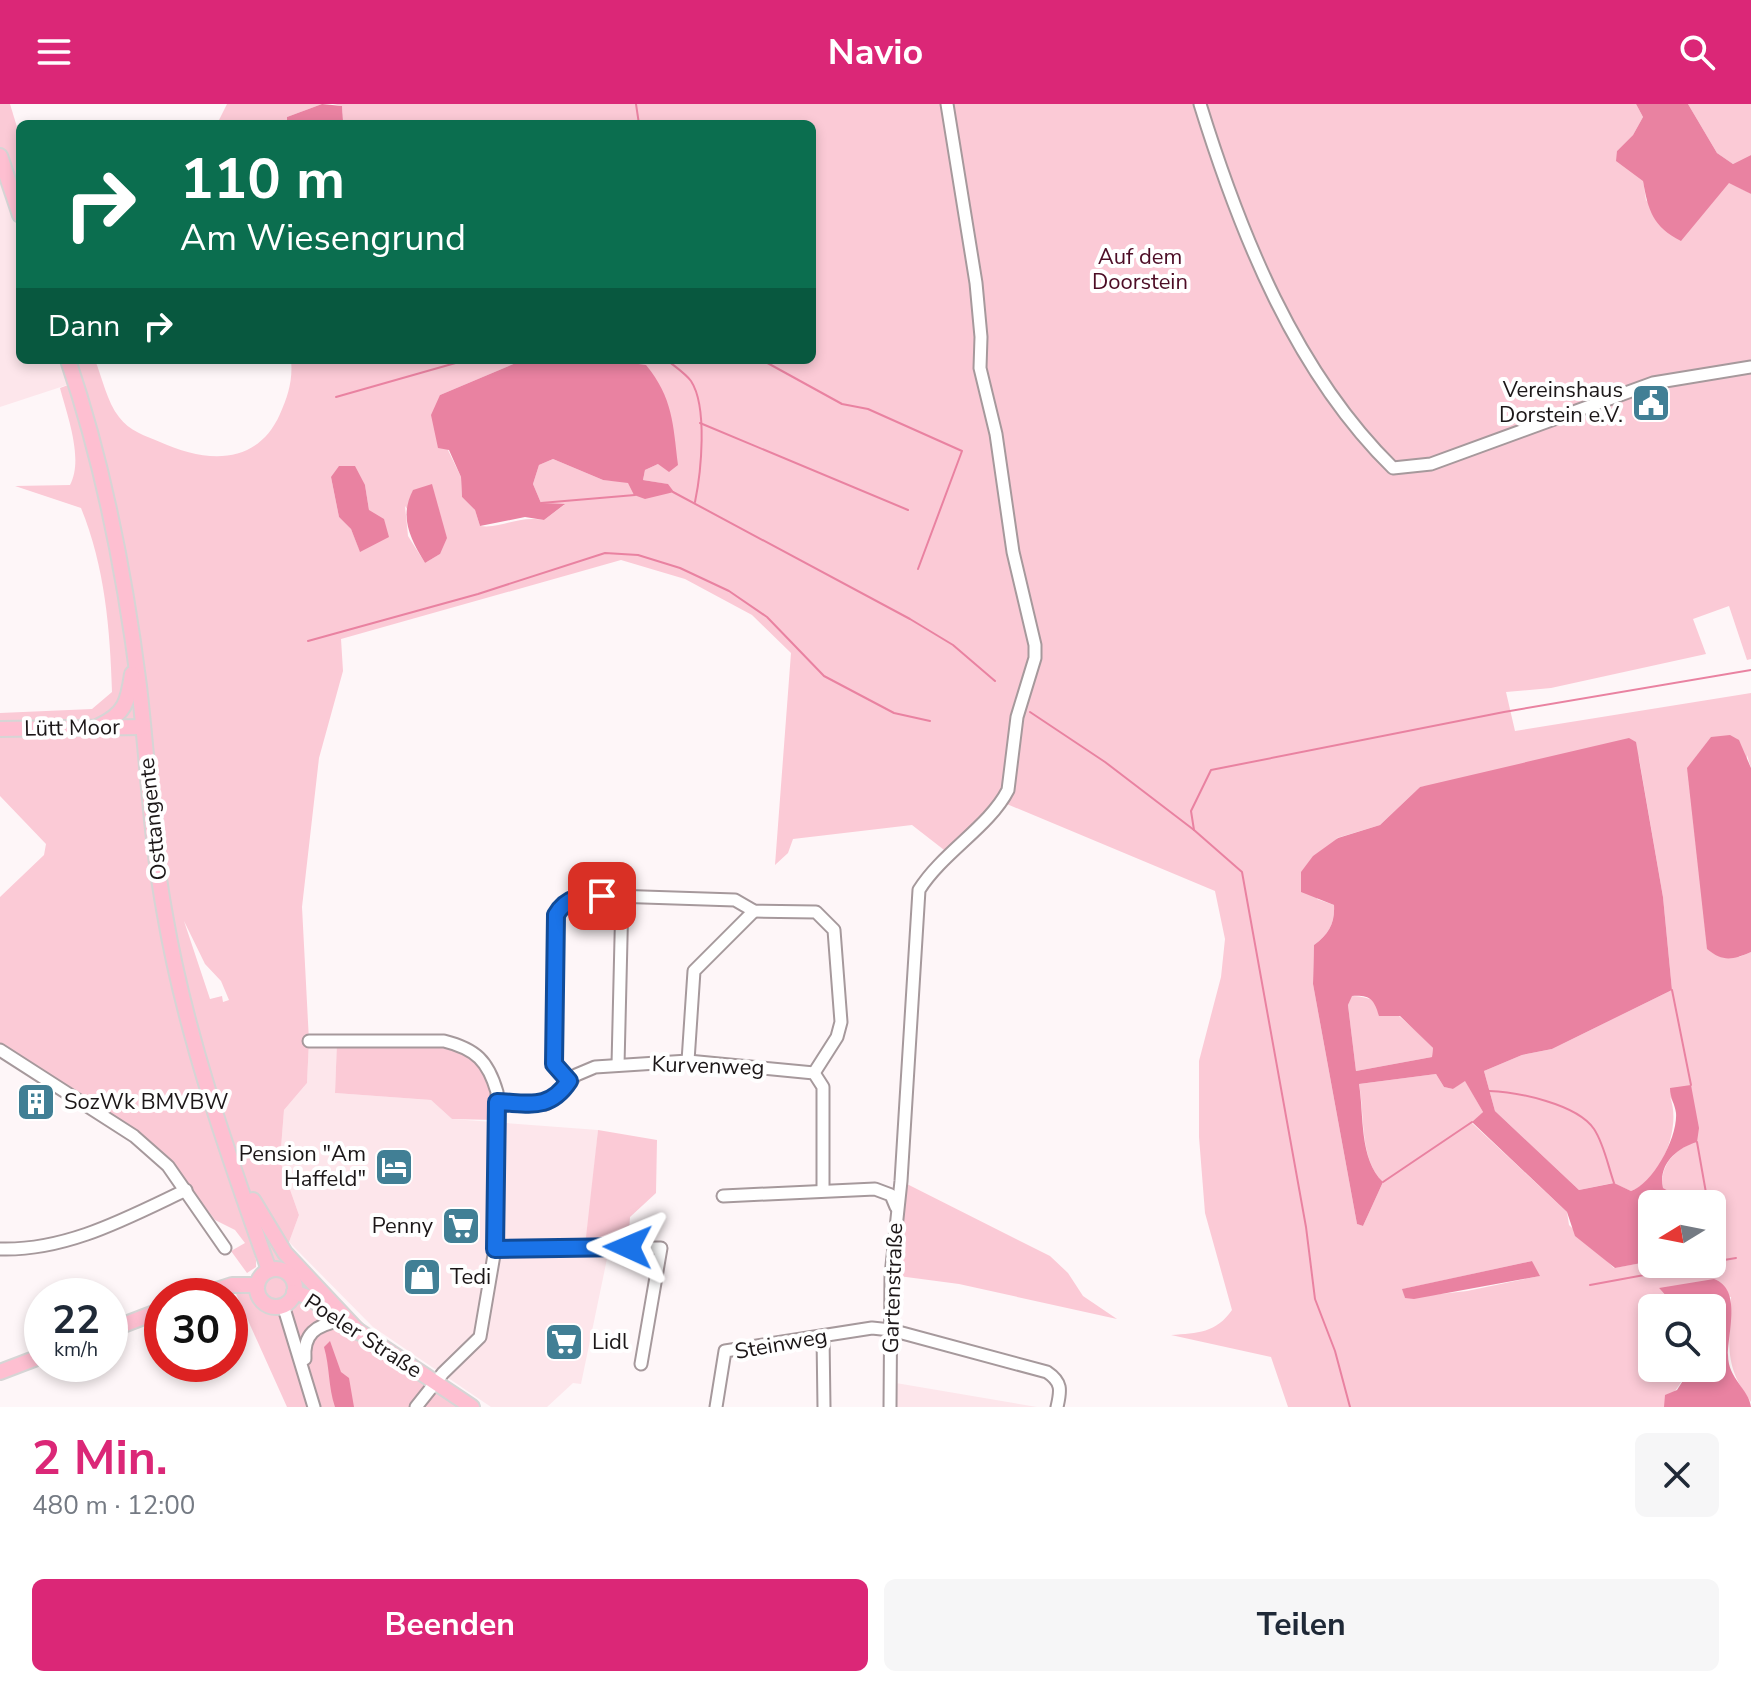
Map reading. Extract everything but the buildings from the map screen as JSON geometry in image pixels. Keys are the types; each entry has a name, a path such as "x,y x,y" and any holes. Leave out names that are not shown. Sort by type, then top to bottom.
{"main road":[{"path":"0,156 16,203"},
{"name":"Osttangente","path":"69,364 104,483 135,658 165,915 185,1012 269,1270"},
{"path":"95,728 118,717 128,703 135,658"},
{"name":"Lütt Moor","path":"0,729 143,727"},
{"path":"227,1148 285,1253 360,1333"},
{"path":"280,1269 290,1275 294,1292 283,1305 264,1302 257,1285 269,1270 280,1269"},
{"path":"248,1285 257,1285"},
{"name":"Poeler Straße","path":"294,1292 472,1407"},
{"path":"0,1372 24,1363"}],"street":[{"path":"896,1208 919,890 948,853 1002,802 1008,790 1020,701 1035,658 1013,552 996,434 980,368 981,337 976,283 947,104"},
{"path":"1200,104 1225,182 1249,239 1310,362 1339,408 1393,468 1431,464 1653,383 1751,367"},
{"path":"569,1081 554,1064 556,915 561,906 583,895 735,900 754,911 808,910 827,919 834,930 841,1022 837,1037 814,1073 823,1087 823,1189"},
{"path":"618,1065 622,897"},
{"path":"688,1061 694,971 754,911"},
{"path":"309,1041 444,1041 465,1046 481,1057 492,1074 497,1102 495,1249 480,1337 434,1383 416,1407"},
{"path":"0,1050 134,1136 168,1166 225,1248"},
{"name":"Kurvenweg","path":"497,1102 546,1104 561,1093 569,1081 595,1067 688,1061 814,1073"},
{"name":"Gartenstraße","path":"723,1196 823,1189 875,1189 891,1195 896,1208 890,1407"},
{"path":"0,1249 63,1242 105,1228 186,1190"},
{"path":"495,1249 661,1248 641,1364"},
{"path":"283,1305 314,1407"},
{"path":"306,1375 304,1347 310,1333 317,1326 339,1321"},
{"name":"Steinweg","path":"716,1407 725,1351 872,1328 891,1330 1047,1372 1058,1379 1061,1389 1057,1407"},
{"path":"823,1336 824,1407"}],"shaded area":[{"path":"322,104 342,106 343,120 287,120 287,117"},
{"path":"1636,104 1688,104 1717,153 1733,164 1751,155 1751,194 1729,183 1681,241 1664,230 1653,217 1643,181 1616,161 1617,151 1633,135 1643,117"},
{"path":"0,156 16,203 16,364 69,364 76,382 0,407"},
{"path":"514,364 646,365 667,400 678,465 669,472 658,464 645,470 643,480 668,484 674,492 645,499 634,495 628,483 603,480 553,459 539,465 533,484 541,503 565,504 544,520 525,517 480,526 475,510 462,497 461,477 449,450 438,448 431,415 440,395"},
{"path":"339,466 355,466 365,485 369,510 384,519 389,537 360,552 351,529 339,517 331,477"},
{"path":"432,484 447,538 440,554 425,563 408,527 407,509 413,490"},
{"path":"1730,735 1739,740 1751,768 1751,952 1728,958 1707,949 1687,768 1711,737"},
{"path":"1629,738 1636,742 1663,897 1672,990 1552,1049 1522,1055 1484,1071 1495,1111 1579,1190 1614,1183 1631,1191 1648,1179 1668,1146 1676,1123 1670,1088 1691,1085 1699,1128 1697,1142 1682,1148 1666,1165 1662,1180 1663,1188 1667,1190 1638,1190 1638,1264 1615,1268 1575,1236 1567,1212 1472,1122 1483,1112 1465,1081 1453,1089 1444,1087 1436,1074 1359,1084 1366,1149 1375,1172 1383,1182 1363,1226 1357,1224 1313,984 1314,945 1330,928 1334,905 1301,892 1301,872 1313,856 1338,838 1380,825 1420,787","holes":["1352,996 1367,997 1379,1016 1400,1016 1433,1048 1432,1057 1356,1071 1348,1005"]},
{"path":"309,1041 337,1041 335,1093 431,1100 452,1119 598,1130 588,1232 608,1254 581,1384 573,1383 547,1407 491,1407 373,1327 289,1242 299,1215 280,1161 284,1110 307,1083"},
{"path":"1532,1261 1540,1276 1414,1299 1405,1298 1402,1289"},
{"path":"1714,1279 1723,1284 1731,1301 1732,1312 1729,1363 1751,1407 1664,1407 1665,1395 1677,1390 1682,1382 1726,1382 1726,1294 1664,1294 1659,1288"},
{"path":"330,1341 341,1372 349,1378 354,1407 335,1407 324,1347"},
{"path":"890,1382 1037,1407 890,1407"}],"green space":[{"path":"0,104 10,104 16,124 16,203 0,156"},
{"path":"227,104 322,104 287,117 287,120 219,120"},
{"name":"Auf dem Doorstein","path":"333,104 1636,104 1643,117 1633,135 1617,151 1643,180 1646,200 1681,240 1729,182 1751,194 1751,659 1747,660 1729,606 1693,619 1706,654 1551,688 1506,692 1515,731 1751,693 1751,768 1747,755 1739,957 1751,952 1751,1402 1732,1364 1729,1340 1731,1297 1726,1294 1659,1288 1664,1294 1638,1294 1638,1382 1681,1382 1664,1407 1288,1407 1271,1357 1171,1335 1213,1327 1232,1310 1205,1213 1199,1137 1199,1061 1221,977 1225,939 1215,891 1002,802 948,853 912,825 793,839 788,853 775,865 791,653 752,615 685,579 621,560 341,639 343,671 319,758 302,907 309,1041 307,1083 284,1110 280,1161 299,1215 285,1253 338,1308 472,1407 287,1407 248,1320 248,1285 254,1285 259,1274 268,1268 241,1203 256,1260 256,1267 247,1273 231,1251 245,1243 235,1230 215,1220 172,1163 0,1045 0,897 44,855 46,844 0,796 0,713 92,709 112,692 105,598 96,553 81,508 15,486 70,485 74,474 75,450 60,388 76,382 69,364 96,364 115,411 133,429 177,449 212,456 244,451 270,431 288,394 291,364 514,364 440,395 447,448 461,477 462,497 475,510 480,526 526,519 544,520 564,505 541,503 533,484 539,465 553,459 603,480 667,484 643,480 645,470 658,464 609,364 816,364 816,120 343,120 342,106","holes":["331,477 365,485 369,510 360,551 351,529 339,517","405,506 440,554 425,563 408,536","1639,758 1663,897 1672,990 1552,1049 1522,1055 1484,1071 1495,1111 1579,1190 1613,1183 1631,1191 1651,1176 1660,1165 1671,1137 1673,1109 1670,1097 1697,1141 1671,1158 1664,1172 1663,1188 1726,1190 1726,1278 1638,1278 1638,1264 1614,1268 1569,1225 1567,1212 1472,1123 1483,1112 1465,1080 1453,1089 1444,1087 1436,1074 1359,1084 1366,1149 1375,1172 1383,1182 1363,1226 1357,1224 1313,984 1314,945 1324,937 1332,923 1334,905 1317,899 1337,838 1380,825 1420,787","184,921 205,964 221,981 229,1000 223,1002 222,996 210,999","1532,1261 1539,1276 1467,1291 1405,1298 1403,1289"]},
{"path":"1688,104 1751,104 1751,155 1733,164 1717,153"},
{"path":"1351,996 1386,1006 1433,1048 1432,1057 1356,1071 1348,1005"},
{"path":"337,1041 465,1046 492,1074 496,1120 452,1119 431,1100 335,1093"},
{"path":"598,1130 657,1140 656,1193 630,1217 628,1247 585,1246"},
{"path":"901,1181 1050,1256 1068,1273 1083,1296 1117,1319 959,1284 891,1275"}],"waterway":[{"path":"636,104 638,120"},
{"path":"336,397 452,364"},
{"path":"672,364 691,381 700,407 701,458 695,502"},
{"path":"769,364 842,404 868,409 962,451 918,569"},
{"path":"700,423 908,510"},
{"path":"673,492 910,619 953,645 995,681"},
{"path":"541,503 635,495"},
{"path":"308,641 478,594 605,553 638,555 680,568 729,591 767,617 824,676 894,713 930,721"},
{"path":"1194,830 1191,811 1211,770 1504,712 1751,670"},
{"path":"1030,712 1105,762 1194,830 1242,872 1306,1227 1315,1299 1335,1351 1350,1407"},
{"path":"1672,990 1691,1085"},
{"path":"1489,1091 1546,1101 1586,1120 1600,1141 1614,1183"},
{"path":"1383,1182 1472,1122"},
{"path":"1697,1142 1706,1190"},
{"path":"1726,1260 1736,1258"},
{"path":"1590,1285 1638,1276"}],"place":[{"name":"Vereinshaus Dorstein e.V.","path":"1651,403"},
{"name":"SozWk BMVBW","path":"36,1102"},
{"name":"Pension \"Am Haffeld\"","path":"394,1167"},
{"name":"Penny","path":"461,1226"},
{"name":"Tedi","path":"422,1277"},
{"name":"Lidl","path":"564,1342"}],"route":[{"path":"602,896 583,895 561,906 556,915 554,1064 561,1076 569,1081 561,1093 546,1104 497,1102 495,1249 628,1247"}]}
